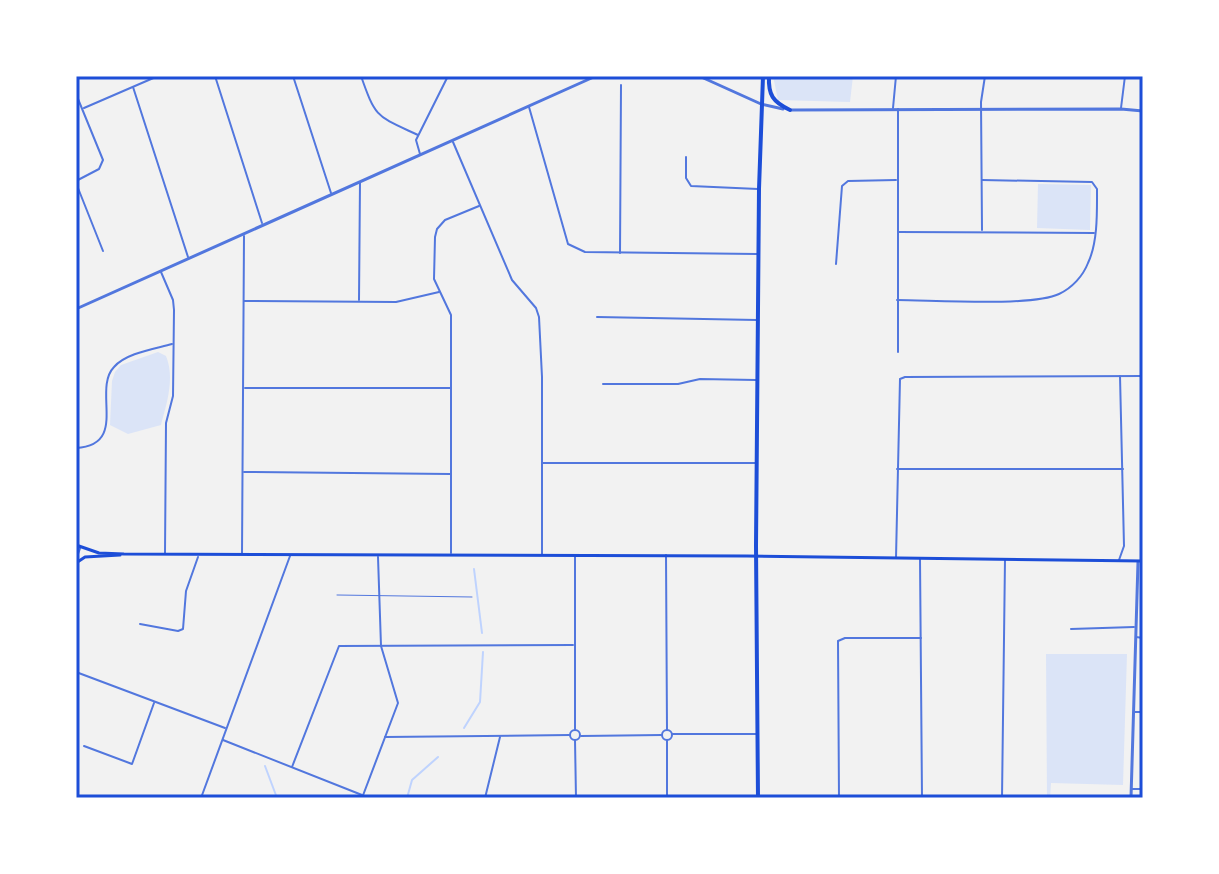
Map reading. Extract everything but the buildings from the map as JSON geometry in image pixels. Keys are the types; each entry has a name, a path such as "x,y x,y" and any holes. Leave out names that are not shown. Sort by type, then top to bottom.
{"main road":[{"path":"758,798 759,189 761,104 766,76"},
{"path":"766,76 771,97 790,110"},
{"path":"78,546 99,553 124,554 666,555 1140,561"},
{"path":"76,560 124,554"}],"street":[{"path":"83,109 158,76"},
{"path":"215,76 262,225"},
{"path":"293,76 332,194"},
{"path":"361,76 373,111 418,135"},
{"path":"420,155 415,143 448,76"},
{"path":"76,309 596,76"},
{"path":"699,76 761,104 790,110 1143,111"},
{"path":"896,76 898,352"},
{"path":"982,232 985,76"},
{"path":"1121,109 1125,76"},
{"path":"619,254 621,85"},
{"path":"133,87 188,258"},
{"path":"76,94 103,160 101,167 76,181 103,251"},
{"path":"529,106 568,244 585,252 619,254 759,254"},
{"path":"453,140 512,280 536,308 539,317 542,555"},
{"path":"686,157 686,178 691,186 759,189"},
{"path":"836,264 842,186 848,181 897,180"},
{"path":"897,300 1022,300 1050,297 1066,290 1082,273 1091,256 1094,233 1097,189 1092,182 982,180"},
{"path":"359,301 360,182"},
{"path":"451,555 451,315 434,279 436,232 445,220 480,205"},
{"path":"896,232 1094,233"},
{"path":"242,555 244,234"},
{"path":"160,271 173,300 173,396 166,423 165,553"},
{"path":"244,301 402,301 441,292"},
{"path":"597,317 758,320"},
{"path":"76,448 93,444 104,431 109,377 113,367 128,358 173,344"},
{"path":"1118,561 1124,546 1120,376"},
{"path":"896,558 900,379 1143,376"},
{"path":"603,384 678,384 700,379 757,380"},
{"path":"243,388 451,388"},
{"path":"542,463 757,463"},
{"path":"897,469 1123,469"},
{"path":"243,472 451,474"},
{"path":"76,560 78,546"},
{"path":"140,624 178,631 183,629 186,591 199,554"},
{"path":"222,740 362,797 398,703 381,646 378,555"},
{"path":"575,555 575,730 581,736"},
{"path":"575,740 581,736 662,735 667,730 666,555"},
{"path":"201,798 290,556"},
{"path":"920,559 922,798"},
{"path":"1002,798 1005,559"},
{"path":"1131,798 1135,627 1140,561"},
{"path":"1071,629 1135,627"},
{"path":"1135,637 1143,638"},
{"path":"839,798 838,641 845,638 921,638"},
{"path":"292,767 339,646 573,645"},
{"path":"76,672 226,729"},
{"path":"84,746 132,764 154,701"},
{"path":"1134,712 1143,712"},
{"path":"385,737 570,735 575,730"},
{"path":"667,730 672,734 757,734"},
{"path":"667,798 667,740 672,734"},
{"path":"570,735 575,740 576,798"},
{"path":"662,735 667,740"},
{"path":"485,798 500,736"},
{"path":"1131,789 1143,789"}],"lane":[{"path":"337,595 472,597"}],"shaded area":[{"path":"773,76 853,76 850,102 778,100"},
{"path":"1038,184 1091,185 1090,230 1037,228"},
{"path":"158,352 166,356 170,373 161,425 128,434 110,425 115,372 121,365"},
{"path":"1046,654 1127,654 1123,785 1051,783 1050,798 1047,798"}],"waterway":[{"path":"474,569 482,633"},
{"path":"464,728 480,702 483,652"},
{"path":"407,798 412,780 438,757"},
{"path":"265,766 277,798"}]}
